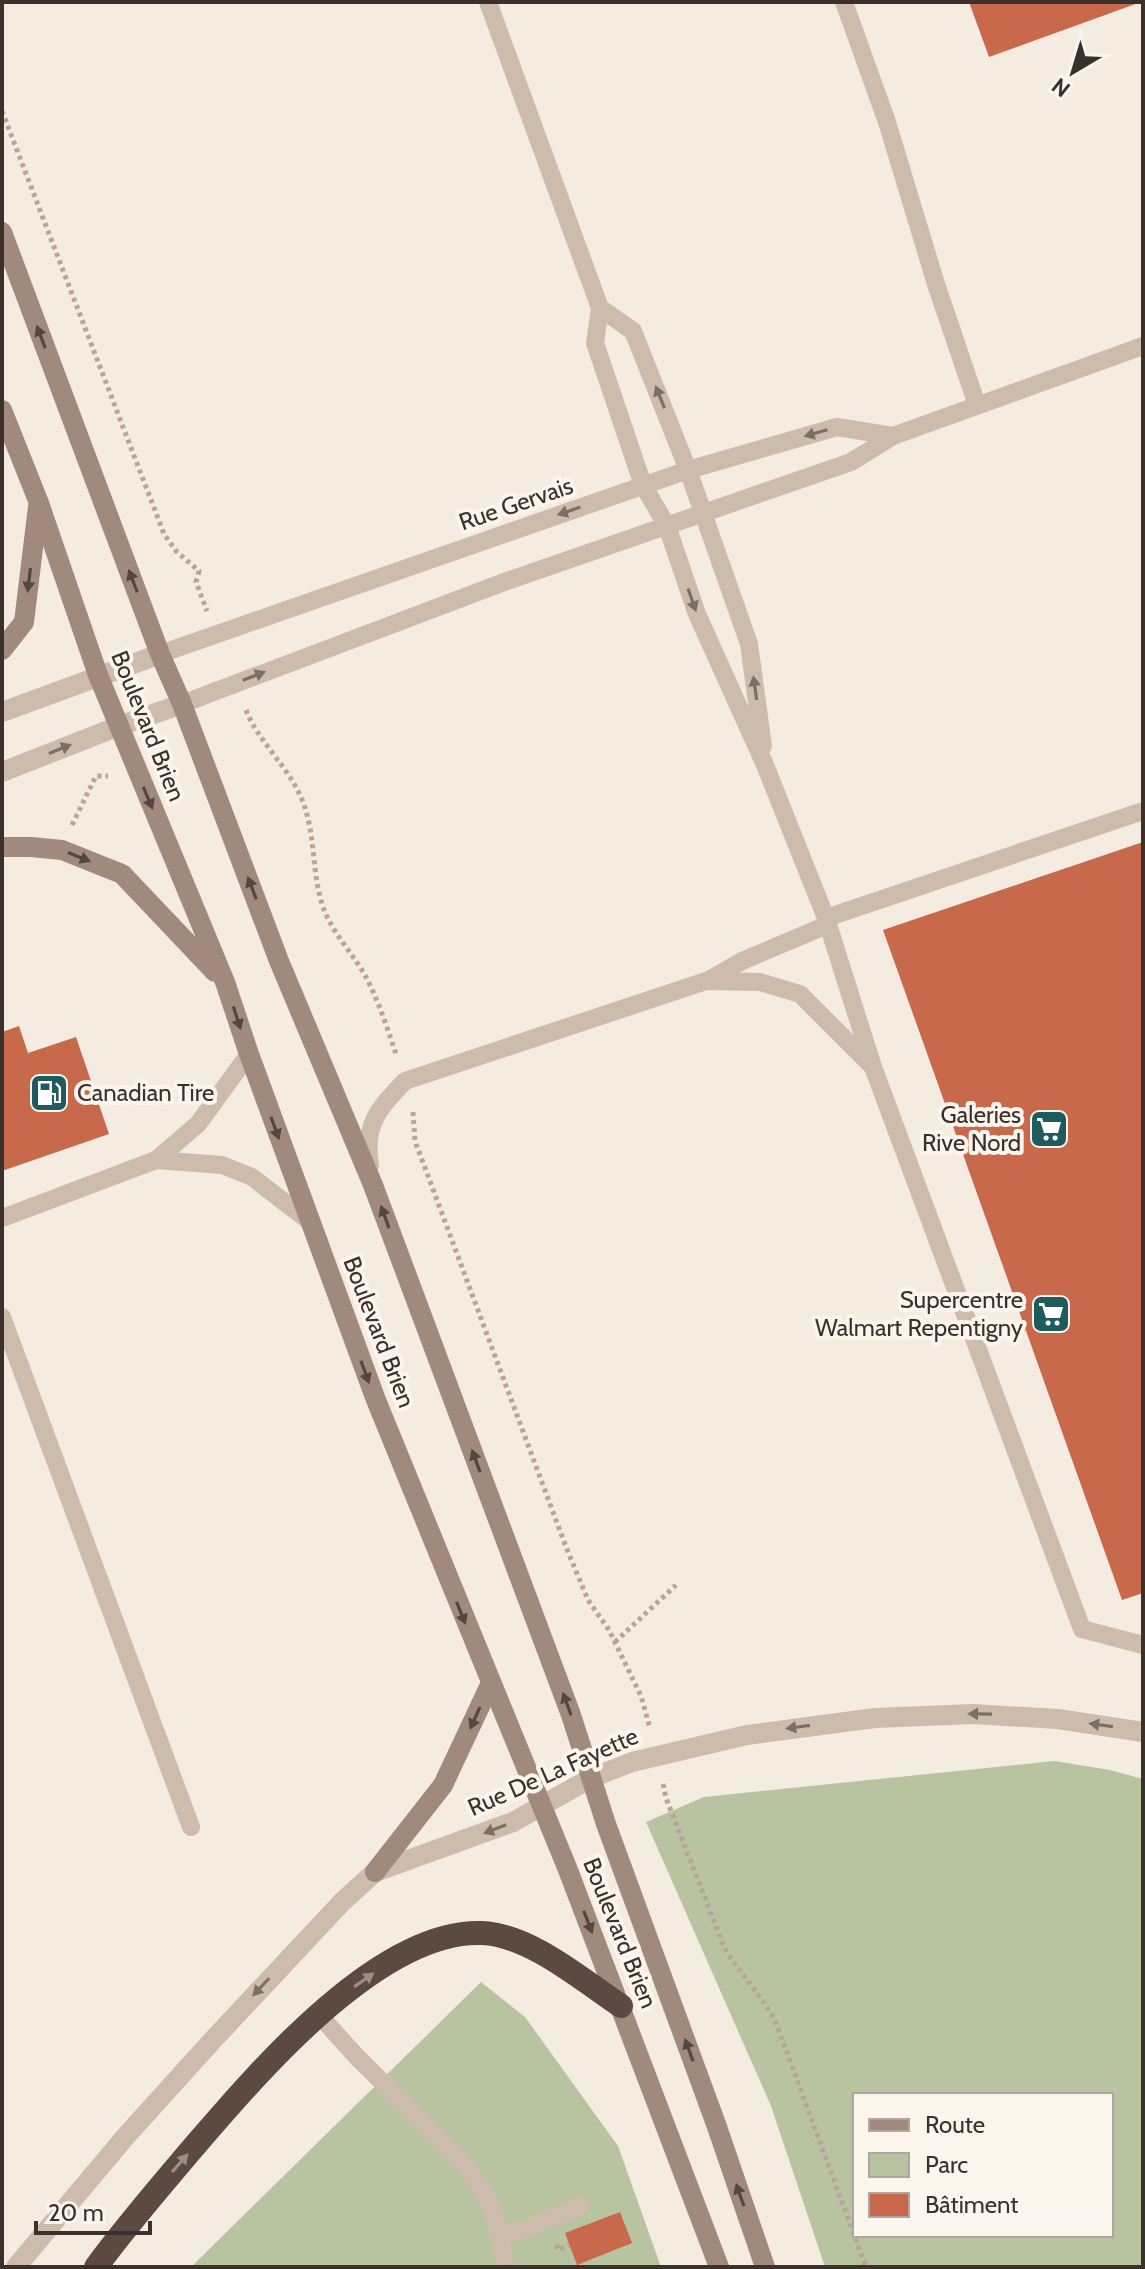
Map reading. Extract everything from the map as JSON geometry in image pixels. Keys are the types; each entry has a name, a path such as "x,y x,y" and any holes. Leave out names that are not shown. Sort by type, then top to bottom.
{"highway":[{"path":"96,2267 122,2231 222,2114 319,2015 357,1985 413,1949 451,1936 496,1935 522,1943 621,2006"}],"main road":[{"name":"Boulevard Brien","path":"2,232 279,961 373,1185 571,1715 765,2267"},
{"name":"Boulevard Brien","path":"3,415 39,503 98,675 225,982 309,1221 382,1414 621,2006 719,2267"},
{"path":"2,650 24,622 39,503"},
{"path":"2,847 62,850 122,874 225,982"},
{"path":"375,1872 443,1785 490,1685"}],"street":[{"path":"2,712 160,654"},
{"path":"2,772 182,704"},
{"name":"Rue De La Fayette","path":"16,2267 126,2136 220,2032 342,1902 375,1872 492,1830 541,1808 591,1778 655,1754 710,1741 875,1718 1000,1714 1143,1732"}],"lane":[{"path":"488,2 600,308 595,343 643,485 667,526 697,614 765,765 826,922 873,1067 1082,1629 1143,1645"},
{"path":"844,2 887,122 936,284 977,405"},
{"path":"600,308 633,331 688,470 749,644 765,765"},
{"name":"Rue Gervais","path":"182,704 507,581 851,462 893,436 1143,346"},
{"name":"Rue Gervais","path":"160,654 688,470 837,427 893,436"},
{"path":"373,1185 366,1142 379,1107 405,1081 706,981 826,922 1143,811"},
{"path":"706,981 760,982 800,994 873,1067"},
{"path":"2,1218 156,1160 198,1124 249,1054"},
{"path":"156,1160 222,1165 252,1177 309,1221"},
{"path":"2,1317 191,1827"},
{"path":"319,2015 467,2166 492,2207 506,2267"},
{"path":"499,2238 581,2206"}],"path":[{"path":"2,111 164,534 176,551 199,571 196,582"},
{"path":"254,731 267,742 294,782 302,800 312,832 322,905 331,926 364,974 376,998 399,1062"},
{"path":"66,837 96,776 113,776"},
{"path":"412,1104 415,1141 566,1547 588,1600 615,1642 641,1696 648,1720"},
{"path":"615,1642 676,1585"},
{"path":"666,1798 724,1947 736,1968 768,2006 776,2023 853,2232"},
{"path":"855,2237 866,2267"}],"green space":[{"path":"1054,1761 1143,1779 1143,2267 825,2267 771,2106 646,1822 704,1797"},
{"path":"481,1982 525,2017 618,2146 661,2267 191,2267"}],"building":[{"path":"969,2 1141,2 989,57"},
{"name":"Galeries Rive Nord","path":"1143,842 1143,1593 1122,1600 883,930"},
{"name":"Canadian Tire","path":"19,1026 28,1053 76,1037 109,1134 2,1171 2,1032"},
{"path":"620,2212 632,2243 577,2265 565,2233"}],"place":[{"name":"Canadian Tire","path":"49,1093"},
{"name":"Galeries Rive Nord","path":"1049,1129"},
{"name":"Supercentre Walmart Repentigny","path":"1051,1314"}]}
